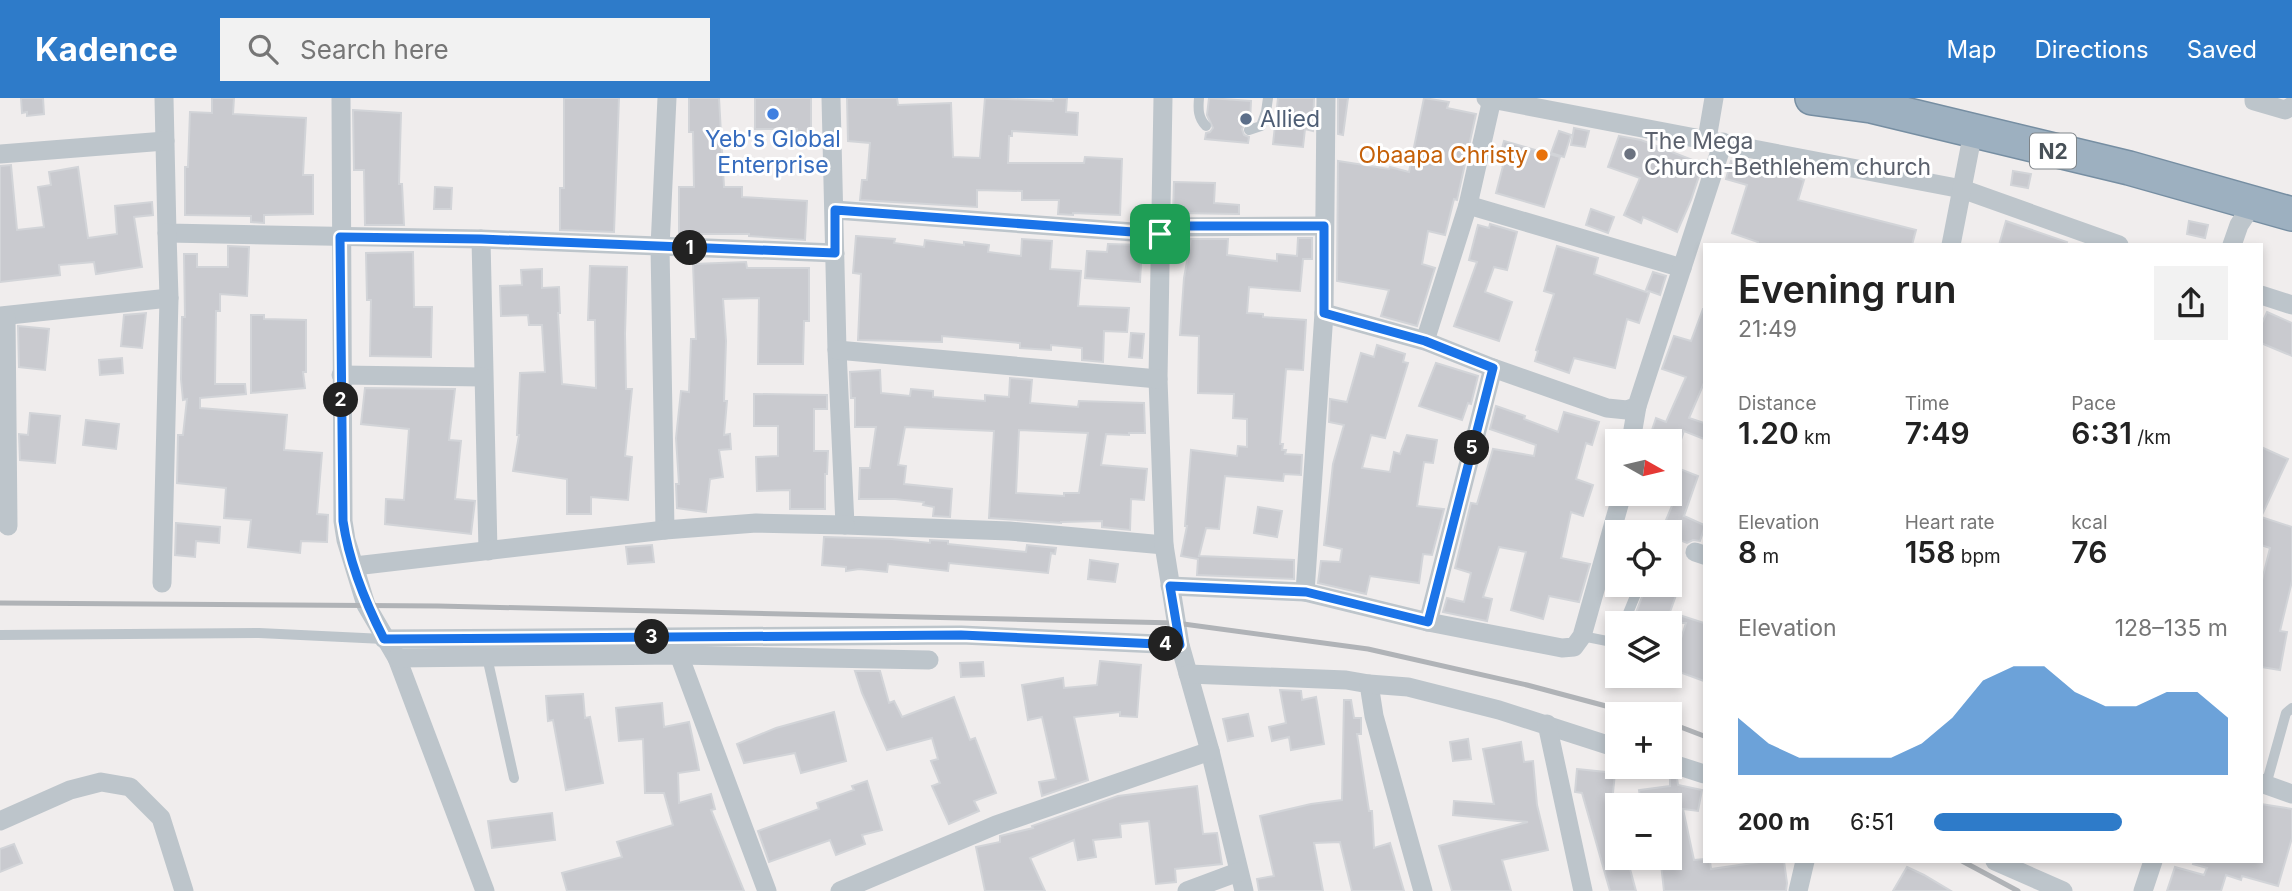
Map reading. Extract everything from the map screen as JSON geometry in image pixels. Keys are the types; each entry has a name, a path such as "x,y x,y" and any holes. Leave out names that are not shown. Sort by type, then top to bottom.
{"highway":[{"name":"N2","path":"1812,98 1871,106 2130,169 2292,214"}],"street":[{"path":"162,583 169,298 164,98"},
{"path":"341,98 341,375 343,521 346,540 366,605 397,658 485,891"},
{"path":"664,530 660,247 667,98"},
{"path":"831,98 837,350 845,525"},
{"path":"1163,98 1158,379 1164,545 1180,645 1210,751 1241,882 1187,891"},
{"path":"1306,592 1324,313 1326,98"},
{"path":"1633,429 1637,406 1682,268 1715,141 1714,98"},
{"path":"2254,98 2254,101 2285,110 2292,106"},
{"path":"1425,341 1468,205 1489,99 1962,189 2113,243"},
{"path":"1951,243 1973,132"},
{"path":"0,155 165,141"},
{"path":"2232,243 2239,225 2254,202"},
{"path":"1468,205 1682,268"},
{"path":"835,210 1160,230 1324,226"},
{"path":"167,233 481,239 835,253"},
{"path":"481,239 488,551"},
{"path":"2263,296 2292,306"},
{"path":"8,526 3,316 169,298"},
{"path":"1324,313 1425,341 1608,408 1627,410 1637,406"},
{"path":"837,350 1158,379"},
{"path":"1428,622 1493,368"},
{"path":"341,375 483,377"},
{"path":"1170,586 1306,592 1428,622 1562,648 1574,647 1582,636 1619,506"},
{"path":"355,565 664,530 756,523 1009,531 1164,545"},
{"path":"384,639 961,635 1180,645"},
{"path":"397,658 679,655 929,660"},
{"path":"679,655 767,891"},
{"path":"1188,674 1346,680 1408,687 1547,724 1605,744"},
{"path":"1369,684 1374,716 1423,891"},
{"path":"1547,724 1583,891"},
{"path":"840,891 996,825 1210,751"},
{"path":"1682,767 1703,774"},
{"path":"0,821 70,790 101,782 130,787 161,818 184,891"},
{"path":"2264,784 2292,794"},
{"path":"1798,891 1805,863"},
{"path":"2000,863 2063,891"},
{"path":"2143,891 2152,863"}],"lane":[{"path":"1199,98 1198,111 1206,126"},
{"path":"1249,130 1261,126 1268,98"},
{"path":"0,635 259,633 384,639"},
{"path":"1582,636 1605,640"},
{"path":"486,657 514,779"},
{"path":"2264,784 2286,713 2292,708"}],"building":[{"path":"21,98 43,98 44,114 27,116 27,112 22,113"},
{"path":"212,98 234,98 233,114 306,118 303,175 313,175 313,214 264,215 264,223 251,222 251,216 185,215 185,167 188,167 190,112 212,113"},
{"path":"564,98 619,98 614,232 560,230 560,188 564,188"},
{"path":"689,98 719,98 724,187 742,187 742,197 807,201 805,240 749,234 679,234 679,187 694,187"},
{"path":"755,98 811,98 811,140 798,140 797,129 755,129"},
{"path":"847,98 897,98 898,105 951,103 953,157 980,158 985,98 1053,101 1053,98 1067,98 1066,112 1078,113 1077,135 1012,131 1012,136 1009,136 1008,163 1084,163 1085,157 1122,159 1120,215 1058,214 1059,200 1022,200 1022,191 977,190 977,207 860,200 862,180 867,180 870,143 848,141"},
{"path":"1209,98 1251,101 1250,122 1242,129 1244,135 1249,137 1248,143 1205,139 1206,133 1213,128 1207,115"},
{"path":"1278,98 1314,98 1313,131 1305,129 1303,147 1273,144"},
{"path":"1338,98 1348,98 1343,135 1338,134"},
{"path":"1424,98 1449,102 1447,108 1476,114 1457,200 1454,199 1445,235 1428,231 1422,264 1435,268 1417,326 1381,316 1389,290 1337,281 1338,161 1409,172"},
{"path":"353,110 401,113 399,184 402,184 404,225 365,225 364,170 354,170"},
{"path":"1574,128 1589,131 1585,147 1571,145"},
{"path":"1559,131 1571,135 1564,157 1551,153"},
{"path":"1619,136 1641,140 1703,164 1677,232 1643,217 1641,223 1624,215 1640,178 1608,167"},
{"path":"1504,141 1560,157 1544,207 1496,193 1503,166 1498,164"},
{"path":"1731,161 1746,166 1748,161 1804,180 1798,200 1916,230 1913,243 1758,243 1732,233 1747,185 1726,179"},
{"path":"11,165 17,230 44,227 38,187 51,185 49,172 78,167 88,238 117,234 115,206 152,202 153,215 134,217 142,267 96,274 94,262 59,265 60,275 0,282 0,166"},
{"path":"2013,171 2031,174 2028,188 2011,185"},
{"path":"1174,182 1215,183 1214,203 1239,205 1239,214 1173,213"},
{"path":"435,187 452,188 451,209 434,209"},
{"path":"1591,209 1614,217 1608,233 1586,225"},
{"path":"2006,221 2067,242 2067,243 2000,243"},
{"path":"2189,221 2208,225 2205,238 2187,234"},
{"path":"1490,224 1517,232 1507,270 1494,267 1485,292 1512,302 1499,341 1454,326 1477,262 1469,260 1478,225 1489,228"},
{"path":"856,236 895,239 894,243 924,247 925,240 989,245 988,252 1021,256 1022,239 1052,241 1050,269 1081,271 1078,306 1129,308 1127,332 1104,331 1103,362 1082,360 1082,348 1051,345 1051,350 1020,348 1020,343 942,336 942,342 858,340 861,274 853,273"},
{"path":"1298,238 1312,238 1312,259 1303,259 1300,291 1249,287 1247,313 1306,320 1303,370 1286,369 1280,444 1283,444 1282,450 1286,450 1285,454 1302,455 1301,475 1284,474 1283,481 1225,476 1219,529 1206,528 1199,556 1294,560 1294,579 1197,575 1198,559 1181,556 1187,526 1191,450 1237,456 1238,446 1247,447 1247,419 1233,418 1234,394 1198,393 1199,336 1180,335 1184,278 1191,239 1228,239 1227,255 1277,261 1277,254 1297,256"},
{"path":"1108,244 1142,245 1140,282 1085,278 1087,251 1107,252"},
{"path":"228,246 249,247 247,296 220,294 220,311 216,311 215,384 245,384 246,394 200,398 200,408 287,415 284,450 322,453 317,514 328,515 327,542 301,541 300,553 248,547 251,520 224,518 226,488 177,483 178,435 183,435 187,399 183,400 181,379 182,317 185,317 184,254 197,254 197,267 228,267"},
{"path":"1557,246 1598,258 1594,274 1649,293 1639,323 1627,319 1615,368 1574,358 1569,373 1535,361 1554,294 1544,291"},
{"path":"413,252 414,307 432,307 431,357 370,356 371,300 367,300 366,253"},
{"path":"746,262 747,268 809,268 809,321 804,321 803,364 758,364 759,298 723,299 726,341 724,401 727,401 724,435 730,434 731,449 719,450 723,477 710,479 706,512 677,508 676,484 679,484 676,438 681,391 689,392 691,339 696,339 693,264"},
{"path":"590,266 627,267 626,389 632,389 625,456 632,457 628,500 591,497 591,514 567,514 567,479 513,471 519,435 520,373 545,372 542,325 529,325 528,315 501,316 500,286 522,285 521,270 542,269 542,288 559,287 562,384 596,388 595,320 588,320"},
{"path":"1653,272 1666,276 1660,295 1646,290"},
{"path":"1703,309 1703,385 1689,418 1703,423 1703,439 1684,431 1682,437 1682,429 1652,429 1656,418 1666,422 1686,377 1662,369 1674,336 1691,341"},
{"path":"2267,312 2292,323 2292,356 2263,344 2263,321"},
{"path":"146,313 142,348 121,346 124,315"},
{"path":"251,315 264,315 264,319 306,320 306,372 303,372 305,388 251,393"},
{"path":"18,326 49,329 45,370 19,367"},
{"path":"1131,333 1144,334 1142,358 1129,357"},
{"path":"1377,345 1405,354 1403,362 1408,363 1385,438 1371,435 1362,468 1390,472 1394,452 1400,454 1407,435 1437,440 1433,463 1424,462 1417,506 1444,509 1432,555 1423,554 1419,583 1370,576 1366,594 1318,583 1321,561 1340,562 1342,549 1324,545 1333,464 1344,425 1329,422 1330,399 1347,402 1361,353 1374,357"},
{"path":"122,358 123,373 100,375 99,360"},
{"path":"1436,363 1478,376 1471,404 1468,403 1462,420 1419,406"},
{"path":"880,370 881,393 910,396 911,389 933,391 933,397 985,401 985,395 1009,397 1010,378 1032,380 1030,403 1078,407 1079,401 1144,403 1145,433 1106,434 1101,465 1147,469 1144,500 1131,499 1130,530 1102,527 1102,521 1061,523 989,518 994,431 905,427 898,465 906,466 904,484 952,489 950,517 933,516 934,507 923,505 924,502 859,499 860,468 870,468 876,427 855,427 855,398 851,398 850,372","holes":["1019,430 1088,433 1079,493 1064,493 1064,496 1016,493"]},
{"path":"365,388 455,389 449,440 461,441 455,499 475,501 471,534 385,524 386,499 404,500 409,429 361,424"},
{"path":"754,394 827,395 827,409 814,409 814,451 828,451 825,509 790,509 790,490 757,491 756,457 778,456 778,426 754,426"},
{"path":"1496,406 1558,432 1564,412 1599,422 1592,445 1586,443 1576,479 1593,485 1583,516 1571,512 1561,558 1590,564 1579,602 1549,596 1543,619 1511,610 1526,552 1499,547 1483,597 1492,599 1487,621 1443,612 1447,598 1464,602 1471,573 1455,568 1471,503 1477,504 1493,449 1534,456 1536,445 1490,429"},
{"path":"30,413 60,416 55,463 20,460 19,434 28,435"},
{"path":"86,420 119,424 116,449 83,445"},
{"path":"2263,448 2288,459 2263,513"},
{"path":"1682,470 1698,476 1684,516 1703,525 1700,541 1682,541 1682,520 1666,520 1672,506 1682,506"},
{"path":"1258,507 1282,511 1277,537 1254,533"},
{"path":"2263,518 2292,527 2292,581 2280,631 2287,632 2280,670 2263,667 2263,576 2270,548 2263,546"},
{"path":"176,523 220,527 219,543 196,541 195,557 175,555"},
{"path":"824,537 930,543 930,540 948,541 948,544 1026,552 1027,545 1056,548 1055,554 1051,553 1048,573 949,563 948,571 888,564 887,572 859,569 846,571 846,567 822,565"},
{"path":"652,545 654,562 628,564 626,547"},
{"path":"1090,560 1118,564 1115,582 1088,579"},
{"path":"1642,597 1675,597 1670,611 1637,611"},
{"path":"1682,616 1703,623 1703,681 1682,673 1682,635 1686,623 1682,623"},
{"path":"1100,661 1141,665 1137,717 1120,716 1120,712 1074,717 1088,780 1042,796 1039,782 1056,779 1042,717 1028,720 1022,685 1063,678 1064,688 1097,685"},
{"path":"983,662 984,676 961,677 960,663"},
{"path":"855,671 880,671 889,703 894,701 902,717 954,697 970,740 975,738 996,793 974,801 979,811 949,824 932,786 940,783 931,761 938,759 932,738 887,750"},
{"path":"1280,690 1301,691 1302,700 1316,697 1324,744 1291,750 1289,737 1272,741 1269,727 1286,723"},
{"path":"583,694 585,718 590,717 603,783 566,790 553,720 548,721 546,696"},
{"path":"1344,700 1351,700 1354,718 1361,718 1361,734 1357,734 1369,811 1372,811 1374,848 1390,843 1404,891 1352,891 1340,842 1314,843 1323,891 1259,891 1257,879 1274,876 1260,816 1342,800"},
{"path":"662,703 664,727 689,722 699,770 678,773 679,803 711,794 715,809 711,810 744,891 567,891 562,873 622,857 617,842 673,825 664,793 645,793 643,739 619,741 616,708"},
{"path":"834,712 846,761 801,773 795,753 744,763 737,744 776,728"},
{"path":"1248,714 1253,736 1228,741 1223,719"},
{"path":"1468,739 1471,759 1453,761 1450,742"},
{"path":"1521,742 1524,762 1533,761 1537,805 1548,850 1502,860 1511,891 1452,891 1439,846 1528,822 1453,815 1454,801 1494,804 1483,749"},
{"path":"1577,769 1605,772 1605,779 1614,779 1613,793 1605,793 1605,870 1630,870 1636,891 1610,891 1582,793 1575,792"},
{"path":"1670,779 1677,779 1678,785 1702,790 1698,811 1683,809 1694,860 1703,859 1703,863 1710,863 1711,869 1753,863 1784,863 1786,891 1664,891 1662,870 1682,870 1682,793 1639,793 1639,790 1670,786"},
{"path":"867,781 882,830 862,835 865,844 836,855 830,840 769,862 758,831 819,809 817,803 854,790 852,786"},
{"path":"1197,786 1203,834 1217,833 1222,864 1175,869 1176,882 1156,884 1149,821 1120,824 1121,837 1093,840 1096,857 1078,860 1074,840 1030,858 1045,891 985,891 976,847 1000,842 1000,836 1033,828 1032,826 1118,796"},
{"path":"2263,804 2292,809 2292,838 2278,886 2242,876 2241,880 2226,875 2221,891 2167,891 2175,867 2204,875 2207,868 2193,864 2263,863"},
{"path":"552,813 555,840 492,848 488,821"},
{"path":"14,844 22,863 0,872 0,849"},
{"path":"1907,867 1924,875 1951,891 1893,891"}],"railway":[{"path":"0,603 438,606 1176,623 1368,649 1605,706"},
{"path":"1682,728 1703,736"},
{"path":"1966,863 2018,891"}],"place":[{"name":"Yeb's Global Enterprise","path":"773,114"},
{"name":"Allied","path":"1246,119"},
{"name":"The Mega Church-Bethlehem church","path":"1630,154"},
{"name":"Obaapa Christy","path":"1542,155"}],"route":[{"path":"835,210 1160,234 1160,226 1324,226 1324,313 1425,341 1493,368 1428,622 1306,592 1170,586 1180,645 961,635 384,639 366,605 346,540 343,521 340,237 481,239 835,253 835,210"}]}
